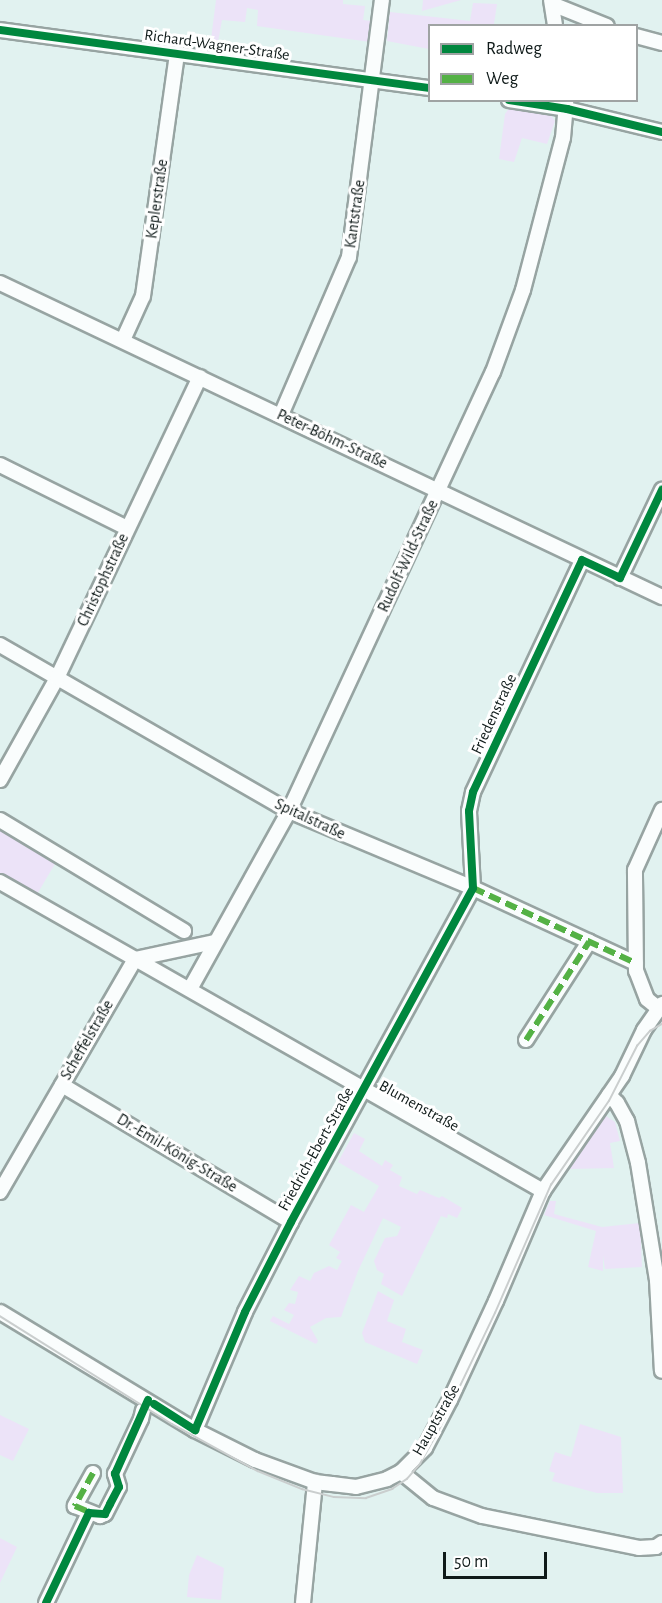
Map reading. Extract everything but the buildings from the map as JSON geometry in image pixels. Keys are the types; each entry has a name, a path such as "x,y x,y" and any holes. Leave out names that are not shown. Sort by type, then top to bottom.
{"street":[{"name":"Kantstraße","path":"281,415 346,269 374,79 382,0"},
{"path":"551,2 555,24"},
{"path":"551,2 602,24"},
{"name":"Richard-Wagner-Straße","path":"0,30 428,88"},
{"path":"638,37 662,44"},
{"name":"Keplerstraße","path":"123,340 143,296 177,53"},
{"path":"532,102 567,105 662,132"},
{"name":"Rudolf-Wild-Straße","path":"190,989 214,942 289,811 439,490 508,336 563,138 567,105"},
{"name":"Peter-Böhm-Straße","path":"0,283 662,597"},
{"name":"Christophstraße","path":"0,780 57,678 200,377"},
{"path":"0,465 127,528"},
{"path":"620,578 662,490"},
{"name":"Friedenstraße","path":"473,888 469,812 473,792 582,560"},
{"name":"Spitalstraße","path":"0,645 289,811 473,888 635,963"},
{"path":"660,1006 647,999 641,987 635,963 635,870 662,810"},
{"path":"0,820 184,931"},
{"name":"Blumenstraße","path":"0,882 543,1191"},
{"name":"Friedrich-Ebert-Straße","path":"195,1430 241,1322 291,1222 365,1090 473,888"},
{"path":"135,959 214,942"},
{"path":"526,1040 589,942"},
{"name":"Scheffelstraße","path":"0,1192 135,959"},
{"name":"Hauptstraße","path":"0,1312 195,1430 255,1460 315,1482 345,1486 369,1485 401,1472 424,1448 450,1400 543,1191 609,1095 660,1006"},
{"name":"Dr.-Emil-König-Straße","path":"62,1085 291,1222"},
{"path":"609,1095 617,1103 631,1133 660,1281 662,1371"},
{"path":"93,1473 75,1506 89,1513 105,1514 119,1487 115,1474 143,1410"},
{"path":"401,1472 433,1498 482,1516 639,1548 656,1547 662,1543"},
{"path":"303,1603 315,1482"},
{"path":"46,1603 89,1513"}],"shaded area":[{"path":"216,0 343,0 343,4 365,6 363,20 372,21 370,42 257,26 258,10 247,8 245,22 222,20 217,47 210,47"},
{"path":"423,0 461,0 422,11"},
{"path":"473,3 497,4 494,24 428,24 428,49 387,41 390,12 470,21"},
{"path":"510,107 549,113 555,121 547,144 522,138 514,162 499,159 505,114"},
{"path":"0,830 56,862 36,896 0,875"},
{"path":"606,1116 615,1122 620,1141 610,1143 614,1168 569,1169"},
{"path":"354,1133 365,1139 359,1151 382,1166 385,1160 393,1165 390,1170 402,1177 399,1186 417,1194 420,1190 439,1198 442,1196 462,1208 457,1218 448,1214 447,1218 441,1216 402,1296 381,1284 384,1274 377,1270 374,1261 385,1238 397,1236 401,1227 383,1218 358,1271 341,1317 326,1318 310,1327 318,1341 316,1344 270,1321 273,1316 289,1324 294,1315 284,1310 289,1303 295,1304 298,1292 290,1290 299,1276 310,1281 314,1273 329,1266 337,1270 342,1261 336,1258 340,1252 329,1245 351,1205 364,1212 379,1186 338,1162"},
{"path":"550,1201 556,1201 554,1214 602,1227 640,1223 642,1267 605,1269 603,1255 603,1271 588,1267 596,1231 544,1215"},
{"path":"378,1291 394,1300 387,1321 406,1329 402,1342 423,1350 417,1364 365,1342 362,1333"},
{"path":"0,1415 29,1429 13,1461 0,1455"},
{"path":"580,1424 621,1437 623,1493 597,1493 552,1481 555,1473 549,1471 555,1452 571,1457"},
{"path":"0,1538 17,1547 0,1583"},
{"path":"197,1555 224,1568 221,1600 187,1597 189,1575"}],"tram line":[{"path":"0,1316 172,1424 258,1471 302,1489 334,1497 366,1498 392,1489 407,1479 420,1464 438,1432 495,1313 551,1185 609,1101 637,1046 650,1031 662,1024"}],"marked path":[{"path":"473,888 635,963"},
{"path":"526,1040 589,942"},
{"path":"93,1473 75,1506 94,1514"}],"cycle path":[{"path":"0,30 428,88"},
{"path":"522,102 567,109 662,132"},
{"path":"154,1404 195,1430 245,1312 291,1222 473,888 469,811 473,792 582,560 620,578 662,490"},
{"path":"46,1603 89,1513 105,1514 119,1487 115,1474 148,1400"}]}
